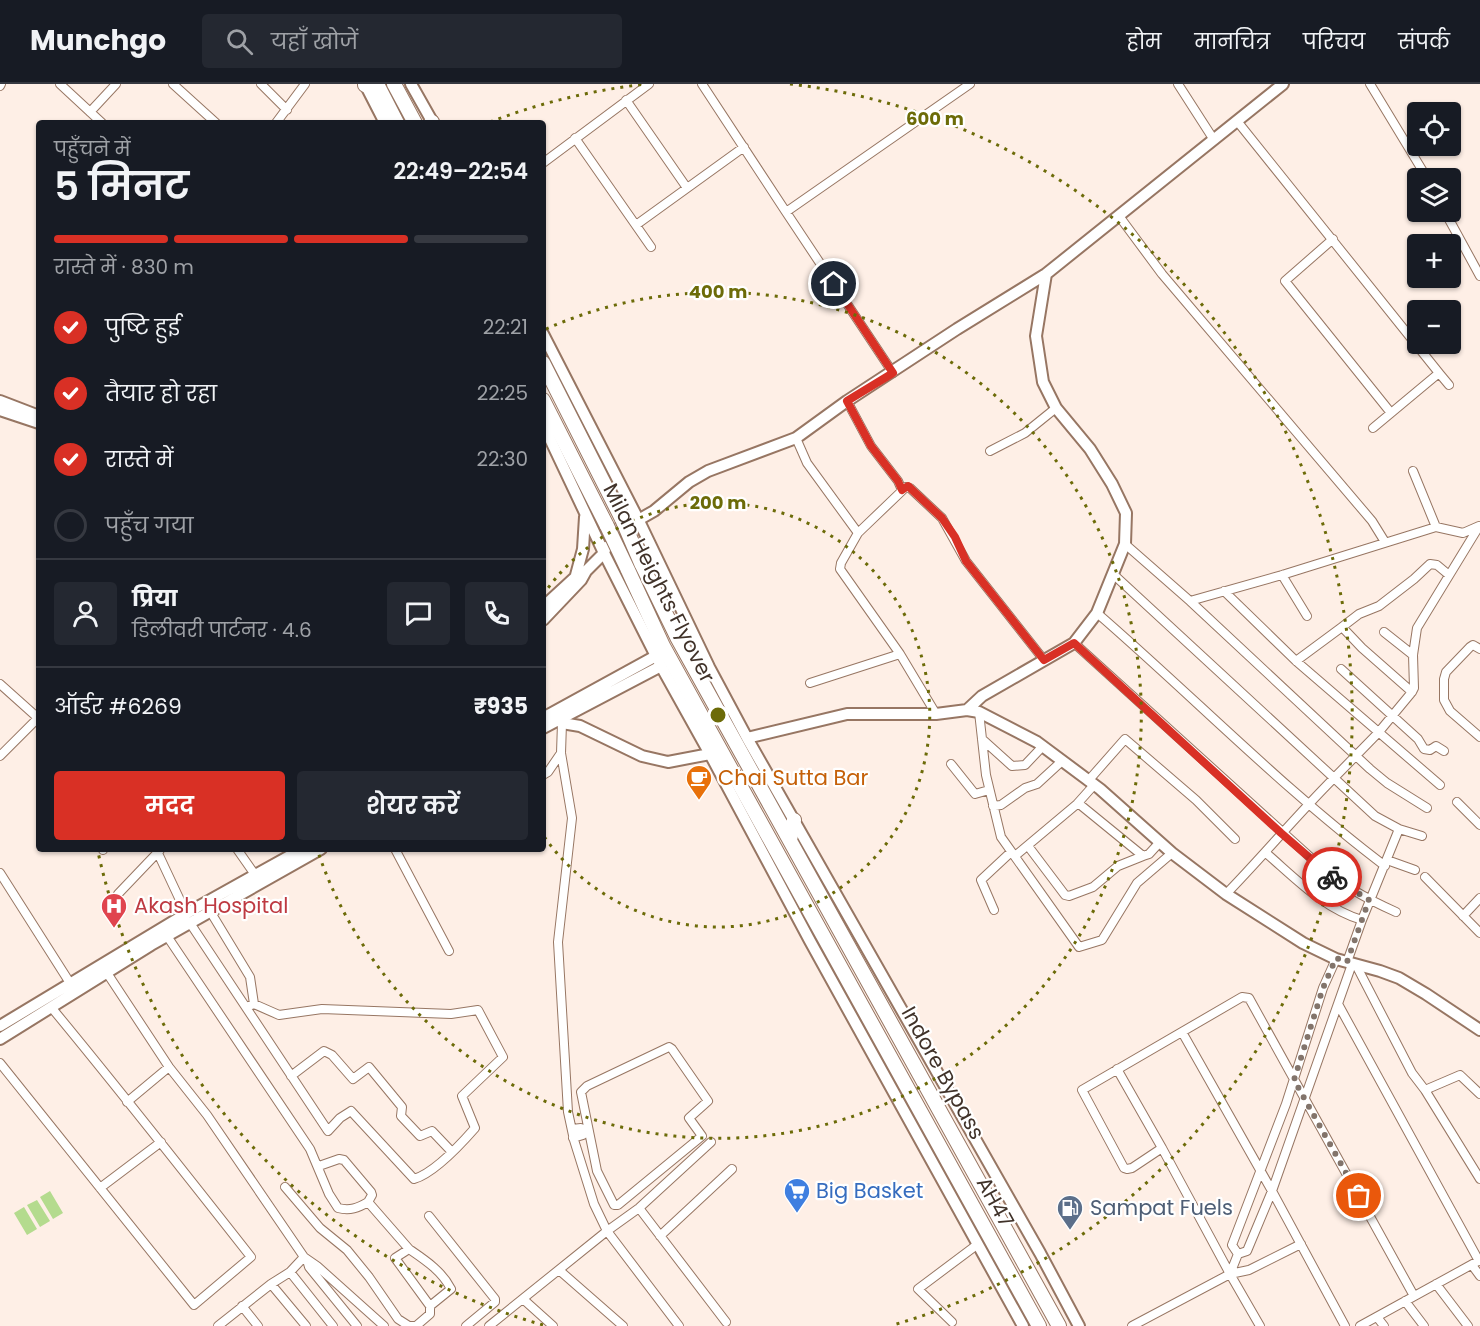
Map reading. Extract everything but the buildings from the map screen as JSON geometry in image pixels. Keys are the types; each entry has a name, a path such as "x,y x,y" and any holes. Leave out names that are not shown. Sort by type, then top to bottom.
{"highway":[{"path":"377,84 395,120"},
{"path":"394,84 413,120"},
{"name":"Milan Heights Flyover","path":"546,369 622,519 677,637 790,840"},
{"name":"Milan Heights Flyover","path":"546,406 607,526 663,646 731,768 766,846 792,879"},
{"path":"790,840 794,820"},
{"name":"Indore Bypass","path":"790,840 1059,1326"},
{"name":"AH47","path":"792,879 1039,1326"}],"street":[{"path":"60,84 99,120"},
{"path":"90,112 116,84"},
{"path":"173,84 213,120"},
{"path":"261,84 287,110"},
{"path":"279,120 305,84"},
{"path":"365,84 384,120"},
{"path":"411,84 430,120"},
{"path":"546,161 649,84"},
{"path":"702,84 893,373"},
{"path":"786,212 970,84"},
{"path":"1178,84 1214,140"},
{"path":"546,604 604,553 609,541 638,519 654,511 689,482 708,471 796,438 847,401 1046,274 1282,84"},
{"path":"1370,84 1421,168"},
{"path":"626,100 687,188"},
{"path":"1237,121 1449,385"},
{"path":"575,138 651,247"},
{"path":"636,225 744,147"},
{"path":"1119,216 1162,274 1372,520 1385,542"},
{"path":"1450,222 1480,276"},
{"path":"1333,239 1285,281 1391,413"},
{"path":"967,710 982,696 1074,643 1097,613 1125,544 1126,513 1112,484 1090,449 1056,408 1043,382 1036,336 1046,274"},
{"path":"546,340 644,531 709,667 747,738 1028,1232 1079,1326"},
{"path":"1373,428 1440,373"},
{"path":"0,401 36,415"},
{"path":"847,401 871,446 898,481 902,490"},
{"path":"990,451 1025,433 1056,408"},
{"path":"0,410 36,422"},
{"path":"546,430 658,661 766,846 810,941 1023,1326"},
{"path":"796,438 807,463 858,533"},
{"path":"1413,471 1436,527"},
{"path":"936,714 900,654 840,568 858,533 908,486 942,518 955,537 966,561 1044,660"},
{"path":"546,617 581,580 584,511"},
{"path":"604,553 612,553 644,531 654,511"},
{"path":"1190,601 1436,527 1463,533 1479,527"},
{"path":"1226,894 1266,853 1307,805 1378,733 1412,692 1414,688 1413,656 1417,628 1479,527"},
{"path":"1125,544 1190,601 1356,756 1388,783 1427,808"},
{"path":"1296,661 1362,613 1379,606 1430,564 1437,564 1449,575"},
{"path":"1113,574 1375,816 1399,829 1422,836"},
{"path":"1282,575 1307,616"},
{"path":"1224,591 1296,661 1440,785"},
{"path":"1097,613 1158,666 1307,805 1386,863 1415,870"},
{"path":"1342,627 1412,692"},
{"path":"1384,632 1413,656"},
{"path":"1074,643 1281,833 1337,881 1369,900 1396,912"},
{"path":"1480,649 1473,645 1448,669 1444,675 1444,699 1447,707 1480,737"},
{"path":"810,683 900,654"},
{"path":"552,719 658,661"},
{"path":"1341,669 1418,739 1424,749 1430,750 1436,746 1444,751"},
{"path":"0,684 36,715"},
{"path":"747,738 847,714 936,714 967,710 979,712 1043,746 1091,783 1172,853 1226,894 1303,943 1351,964 1380,970 1399,978 1480,1030"},
{"path":"979,712 989,789 1001,837 1078,947 1102,940 1137,883 1172,853"},
{"path":"552,719 561,753 572,818 558,942 568,1112 572,1134 594,1204 607,1231 679,1326"},
{"path":"552,719 580,726 642,756 668,762 711,754"},
{"path":"0,756 36,721"},
{"path":"982,739 1012,766 1025,765 1043,746"},
{"path":"994,910 981,880 1013,854 1028,846 1078,803 1125,739 1196,800 1235,839"},
{"path":"546,773 561,753"},
{"path":"993,806 1001,805 1025,788 1037,784 1062,761"},
{"path":"951,764 975,794 989,789"},
{"path":"1456,802 1480,825"},
{"path":"1078,803 1143,856"},
{"path":"1238,1254 1248,1251 1272,1191 1338,1004 1369,900 1399,829"},
{"path":"1028,846 1068,896 1093,888 1118,866 1149,854 1160,842"},
{"path":"118,894 156,852"},
{"path":"159,852 188,918 246,1007 291,1076 328,1131 340,1118 351,1111 414,1179 427,1173 475,1128 462,1096 502,1057 478,1010 452,1014 322,1009 279,1015 254,1004 246,1007"},
{"path":"239,852 258,879"},
{"path":"0,1039 107,973 148,941 167,936 188,918 210,911 298,852"},
{"path":"0,1026 70,983 258,879 315,852"},
{"path":"400,852 449,951"},
{"path":"1266,853 1324,902 1353,918 1362,920"},
{"path":"0,873 70,983"},
{"path":"1425,877 1480,933"},
{"path":"1463,916 1480,898"},
{"path":"210,911 250,977 254,1004"},
{"path":"167,936 310,1149 329,1194 339,1208 347,1210 357,1208 368,1202 372,1196 344,1160 339,1159 319,1166"},
{"path":"1238,1254 1232,1245 1294,1080 1323,988 1336,958"},
{"path":"1351,964 1412,1073 1480,1179"},
{"path":"107,973 169,1067 207,1115 309,1267 357,1326"},
{"path":"1162,1148 1132,1168 1127,1169 1121,1165 1082,1090 1245,997 1252,1002 1414,1296"},
{"path":"1338,1004 1477,1262 1480,1276"},
{"path":"0,1063 194,1305 251,1257 51,1007"},
{"path":"1182,1032 1272,1191 1344,1326"},
{"path":"669,1047 708,1101 689,1118 701,1137 618,1204 612,1203 598,1175 587,1131 580,1095 583,1089 669,1047"},
{"path":"291,1076 324,1051 332,1055 353,1079 369,1067 402,1107 402,1116 417,1134 420,1136 432,1131 451,1151"},
{"path":"127,1102 169,1067"},
{"path":"1117,1069 1260,1326"},
{"path":"1425,1090 1453,1076 1460,1075 1480,1094"},
{"path":"572,1134 581,1128 587,1131"},
{"path":"100,1188 161,1142"},
{"path":"489,1326 639,1208 711,1142"},
{"path":"582,1170 595,1165"},
{"path":"660,1236 732,1169"},
{"path":"285,1187 320,1228 347,1250 398,1319 409,1326 416,1326 424,1324 430,1314 430,1306 395,1258 409,1249"},
{"path":"368,1202 409,1249 435,1268 446,1280 451,1289 430,1306"},
{"path":"639,1208 726,1322"},
{"path":"429,1216 495,1299 494,1303 466,1326"},
{"path":"952,1322 918,1289 978,1244"},
{"path":"1132,1326 1230,1274 1249,1270 1301,1244"},
{"path":"1230,1274 1238,1254"},
{"path":"218,1326 305,1258"},
{"path":"305,1258 318,1266 384,1326"},
{"path":"1360,1326 1477,1262"},
{"path":"559,1270 623,1326"},
{"path":"290,1272 333,1326"},
{"path":"271,1284 306,1326"},
{"path":"1436,1284 1468,1326"},
{"path":"523,1299 553,1326"},
{"path":"1405,1301 1424,1326"},
{"path":"242,1306 258,1326"},
{"path":"1377,1317 1384,1326"}],"green space":[{"path":"50,1191 63,1213 53,1219 40,1197"},
{"path":"37,1200 50,1221 40,1227 27,1205"},
{"path":"24,1207 37,1229 27,1235 14,1213"}],"way so far":[{"path":"1332,877 1369,900 1347,962 1336,958 1323,988 1294,1080 1359,1196"}],"place":[{"name":"Chai Sutta Bar","path":"699,801"},
{"name":"Akash Hospital","path":"114,929"},
{"name":"Big Basket","path":"797,1214"},
{"name":"Sampat Fuels","path":"1070,1231"}],"route":[{"path":"834,284 893,373 847,401 863,433 902,490 908,486 942,518 955,537 966,561 1044,660 1074,643 1332,877"}]}
